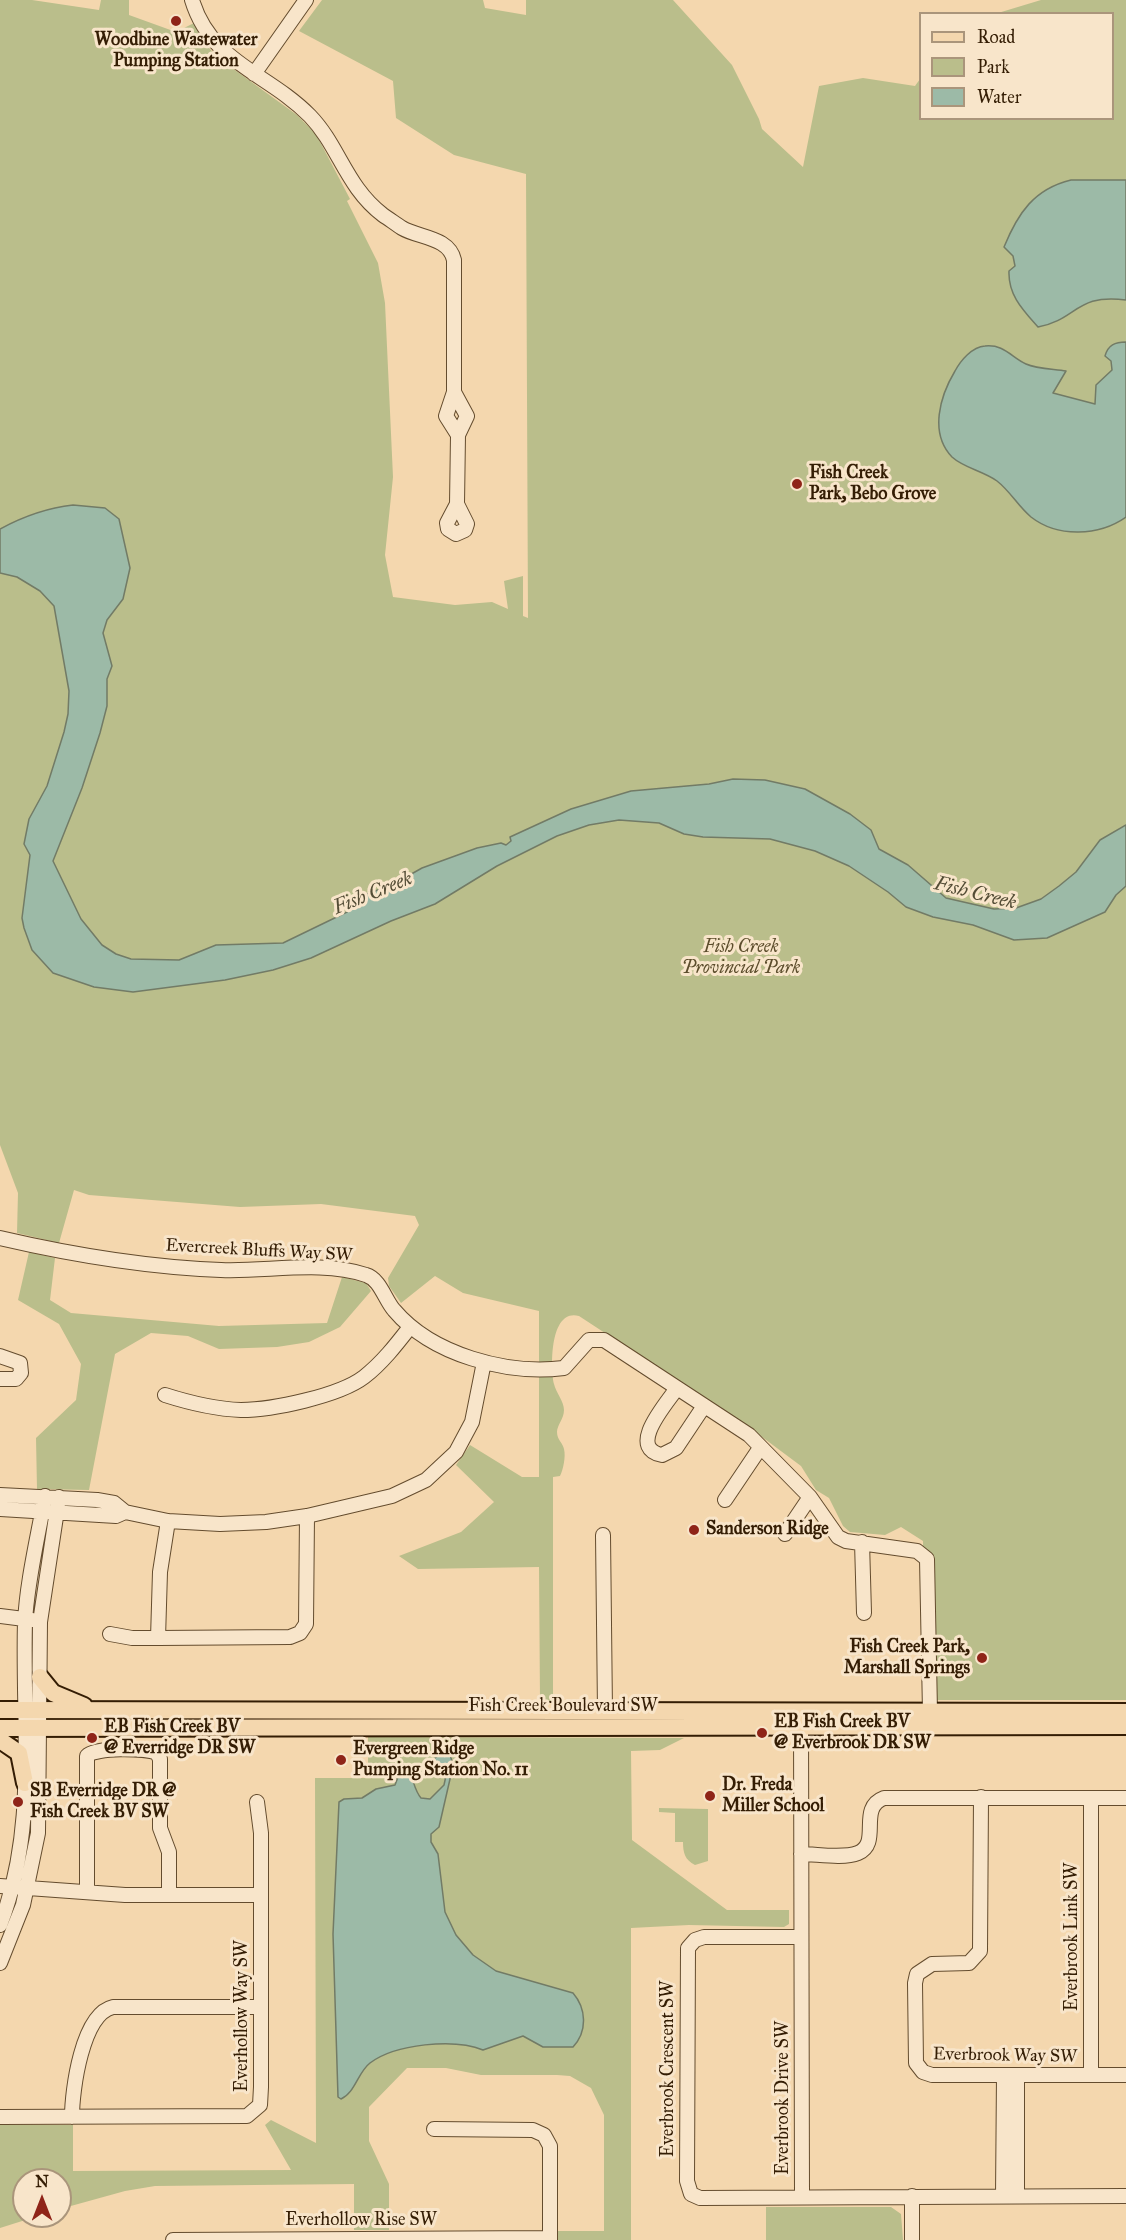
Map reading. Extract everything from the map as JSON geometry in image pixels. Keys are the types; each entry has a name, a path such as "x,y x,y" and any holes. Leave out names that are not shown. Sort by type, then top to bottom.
{"main road":[{"path":"40,1677 53,1693 93,1710"},
{"name":"Fish Creek Boulevard SW","path":"0,1710 93,1710 422,1719 801,1719 930,1712 1126,1712"},
{"name":"Fish Creek Boulevard SW","path":"0,1728 422,1719 605,1711 801,1719 1126,1726"},
{"path":"0,1740 19,1753 25,1784"}],"street":[{"path":"192,0 201,24 214,43 309,115 324,134 346,175 381,213 402,228 443,244 450,250 454,260 454,392 467,416 458,435 457,504"},
{"path":"254,74 306,0"},
{"name":"Evercreek Bluffs Way SW","path":"0,1238 79,1256 116,1261 220,1270 310,1268 364,1274 375,1281 393,1310 411,1327 450,1352 483,1362 545,1370 564,1368 585,1343 600,1339 677,1388"},
{"path":"165,1395 196,1405 242,1410 328,1395 363,1378 392,1350 411,1327"},
{"path":"0,1356 20,1363 21,1373 16,1379 0,1379"},
{"path":"0,1509 51,1504 114,1503 125,1512 168,1521 248,1524 307,1516 392,1496 420,1484 456,1452 472,1422 483,1362"},
{"path":"704,1406 676,1448 662,1455 652,1451 646,1441 648,1432 677,1388 749,1435 810,1497 838,1537 917,1551 927,1559 930,1712"},
{"path":"725,1500 760,1448"},
{"path":"0,1495 51,1504"},
{"path":"785,1534 810,1497"},
{"path":"0,1963 28,1887 39,1813 25,1619 51,1504"},
{"path":"32,1710 40,1677 40,1622 51,1504"},
{"path":"110,1634 132,1638 290,1637 300,1632 307,1619 307,1516"},
{"path":"158,1638 160,1572 168,1521"},
{"path":"603,1535 605,1711"},
{"path":"862,1542 864,1613"},
{"path":"0,1616 40,1622"},
{"name":"Everbrook Drive SW","path":"801,1719 802,2196 1126,2196"},
{"path":"0,1924 7,1886 22,1844 25,1784 32,1729"},
{"path":"87,1892 87,1756 96,1750 148,1750 157,1753 160,1759 160,1828 169,1852 170,1895"},
{"name":"Everbrook Way SW","path":"981,1797 980,1951 969,1963 932,1964 917,1974 915,2059 920,2069 927,2074 1126,2075"},
{"path":"801,1854 852,1854 862,1850 870,1837 871,1809 874,1804 884,1798 1126,1798"},
{"name":"Everbrook Link SW","path":"1091,1798 1091,2075"},
{"name":"Everhollow Way SW","path":"0,2117 242,2116 252,2114 261,2100 261,1833 257,1802"},
{"path":"7,1886 170,1895 261,1895"},
{"name":"Everbrook Crescent SW","path":"801,1937 704,1937 690,1945 687,1956 687,2181 691,2194 700,2198 802,2196"},
{"path":"72,2117 76,2070 96,2018 102,2011 114,2007 261,2007"},
{"path":"1010,2075 1010,2196"},
{"path":"434,2129 533,2130 544,2135 550,2146 550,2239"},
{"path":"912,2196 912,2240"},
{"name":"Everhollow Rise SW","path":"173,2240 550,2239"}],"green space":[{"name":"Fish Creek Provincial Park","path":"0,0 32,0 99,10 101,0 129,0 129,15 176,32 194,23 203,41 217,57 297,115 316,134 350,199 347,201 378,263 385,303 393,477 385,555 393,597 455,605 492,602 508,609 504,581 523,576 523,616 528,618 526,174 454,155 396,118 393,81 299,31 322,0 483,0 485,8 526,15 526,0 673,0 732,65 762,129 803,167 819,86 863,78 915,86 919,80 919,120 1114,120 1114,12 1001,12 1041,0 1126,0 1126,1700 924,1700 923,1541 901,1527 885,1535 850,1532 843,1526 829,1498 816,1490 801,1466 750,1428 579,1316 569,1316 557,1329 552,1365 554,1384 564,1410 557,1435 565,1456 560,1476 553,1477 553,1701 540,1701 539,1567 418,1569 399,1556 461,1532 494,1502 456,1465 470,1445 522,1477 539,1477 539,1311 463,1293 435,1276 401,1303 389,1286 388,1278 419,1225 415,1216 321,1204 240,1207 89,1195 74,1190 59,1243 17,1233 18,1193 0,1145"},
{"path":"29,1252 55,1258 50,1300 71,1313 219,1326 327,1323 342,1277 366,1283 371,1291 340,1327 309,1342 277,1347 219,1349 188,1336 151,1333 115,1354 89,1490 37,1489 36,1438 76,1400 81,1364 59,1324 18,1300"},
{"path":"368,1737 684,1738 660,1750 631,1751 632,1840 727,1910 789,1910 789,1924 784,1927 689,1925 631,1928 631,2240 558,2240 558,2231 604,2231 604,2115 591,2088 570,2076 481,2075 446,2068 407,2068 369,2107 369,2141 389,2184 389,2230 354,2230 354,2184 155,2186 125,2191 72,2206 72,2168 12,2168 12,2224 0,2228 0,2125 73,2125 73,2171 291,2170 265,2125 271,2120 316,2143 315,1778 368,1778"},
{"path":"659,1808 708,1809 708,1861 695,1865 689,1861 684,1853 683,1842 675,1842 675,1813 659,1812"},
{"path":"766,2207 891,2207 901,2214 903,2240 766,2240"}],"water":[{"path":"1071,180 1126,180 1126,300 1097,300 1051,324 1038,327 1014,295 1009,280 1009,271 1015,266 1013,256 1004,247 1015,223 1037,196 1047,189"},
{"path":"1126,342 1126,517 1104,528 1091,531 1053,529 1026,513 997,481 957,461 945,447 939,426 941,403 957,367 967,355 976,349 985,346 997,347 1030,366 1066,371 1053,393 1095,404 1096,385 1112,370 1111,361 1105,356 1106,352 1112,345"},
{"name":"Fish Creek","path":"73,505 105,508 119,519 130,568 123,599 107,620 103,633 112,666 107,679 107,706 100,733 82,788 53,861 81,919 102,945 116,954 131,959 179,960 216,945 283,943 347,912 366,894 390,886 422,868 477,848 501,843 506,845 511,841 510,837 571,809 631,791 709,784 733,779 765,780 805,789 850,814 871,830 879,849 908,865 946,898 994,909 1016,908 1041,899 1076,872 1100,840 1126,825 1126,886 1116,895 1105,912 1047,938 1014,940 973,925 933,917 906,907 849,866 815,851 770,839 703,837 684,834 659,823 619,820 589,825 557,836 497,866 435,904 391,921 311,958 273,970 225,980 133,992 94,987 53,973 32,950 24,928 22,918 30,855 24,844 29,819 47,786 64,732 69,691 54,606 40,591 17,577 0,573 0,529 35,513"},
{"path":"443,1752 450,1754 453,1766 439,1827 431,1834 431,1842 438,1854 445,1912 456,1935 473,1955 496,1971 573,1993 583,2012 581,2034 573,2047 543,2047 523,2036 483,2050 457,2044 441,2044 394,2051 370,2063 350,2092 341,2099 338,2097 333,1934 339,1802 344,1799 362,1798 376,1789 395,1785 398,1777 397,1770 402,1764 409,1771 421,1798 430,1799 444,1785 447,1771 431,1761"}],"place":[{"name":"Woodbine Wastewater Pumping Station","path":"176,21"},
{"name":"Fish Creek Park, Bebo Grove","path":"797,484"},
{"name":"Sanderson Ridge","path":"694,1530"},
{"name":"Fish Creek Park, Marshall Springs","path":"982,1658"},
{"name":"EB Fish Creek BV @ Everbrook DR SW","path":"762,1733"},
{"name":"EB Fish Creek BV @ Everridge DR SW","path":"92,1738"},
{"name":"Evergreen Ridge Pumping Station No. 11","path":"341,1760"},
{"name":"Dr. Freda Miller School","path":"710,1796"},
{"name":"SB Everridge DR @ Fish Creek BV SW","path":"18,1802"}]}
